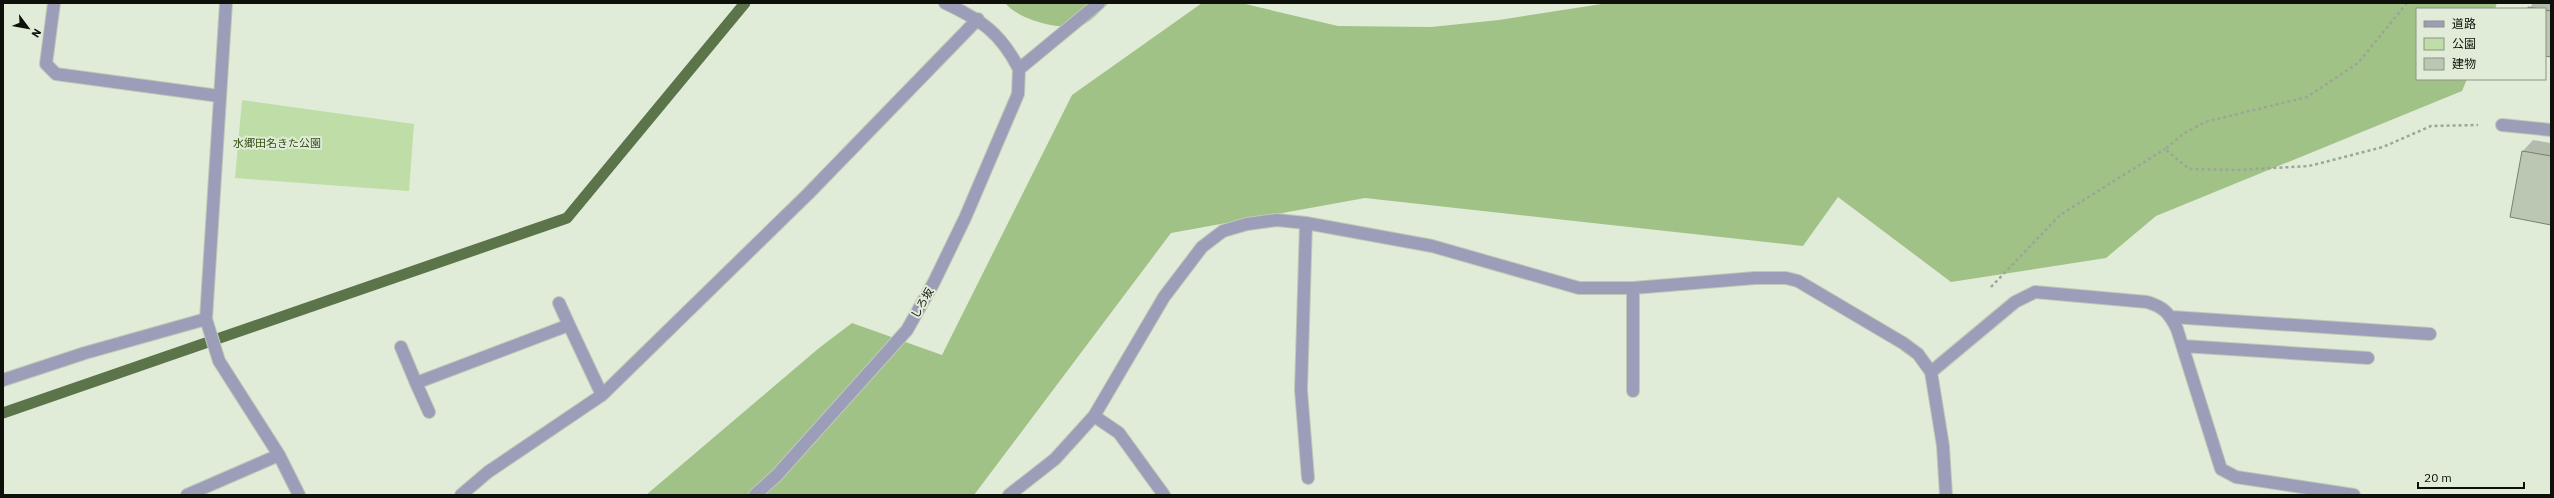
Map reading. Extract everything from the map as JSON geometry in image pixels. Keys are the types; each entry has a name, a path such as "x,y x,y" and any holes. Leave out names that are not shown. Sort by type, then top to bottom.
{"street":[{"path":"54,3 46,64 56,74 219,96"},
{"path":"226,3 206,319 219,361 279,455 299,495"},
{"path":"945,3 978,19 1003,41 1019,69 1098,3"},
{"path":"461,495 488,472 602,395 808,194 978,19"},
{"name":"しろ坂","path":"755,495 777,475 907,330 934,282 968,212 1018,94 1019,69"},
{"path":"2502,125 2551,130"},
{"path":"1009,495 1055,460 1094,416 1164,297 1202,247 1223,231 1247,224 1277,220 1306,223 1432,246 1579,288 1632,288 1754,278 1786,278 1798,281 1903,343 1918,354 1931,372 1943,446 1946,495"},
{"path":"1306,223 1301,390 1308,478"},
{"path":"1632,288 1633,392"},
{"path":"1931,372 2015,302 2035,292 2147,302 2166,309 2172,317 2183,346 2191,378 2217,460 2228,475 2282,486 2354,495"},
{"path":"559,303 602,395"},
{"path":"2172,317 2430,334"},
{"path":"3,380 85,353 206,319"},
{"path":"416,383 569,325"},
{"path":"2183,346 2368,358"},
{"path":"401,347 429,412"},
{"path":"1094,416 1119,433 1164,495"},
{"path":"187,495 279,455"}],"path":[{"path":"1990,288 2060,215 2165,149 2183,134 2205,122 2307,97 2358,63 2406,3"},
{"path":"2165,149 2189,169 2238,170 2309,166 2383,147 2431,126 2502,125"}],"green space":[{"path":"1005,3 1109,3 1093,18 1082,25 1063,26 1041,23 1030,19 1011,9"},
{"path":"1202,3 1241,3 1338,26 1431,27 1499,20 1608,3 2497,3 2495,8 2416,8 2416,80 2467,80 2462,91 2156,216 2106,258 1951,282 1838,197 1803,246 1365,198 1171,233 974,495 646,495 819,348 852,323 942,355 1072,95"},
{"name":"水郷田名きた公園","path":"242,100 414,124 409,191 235,178"}],"building":[{"path":"2546,10 2551,11 2551,57 2546,56"},
{"path":"2522,151 2551,156 2551,225 2510,217"}],"waterway":[{"path":"3,413 567,218 745,3"}]}
